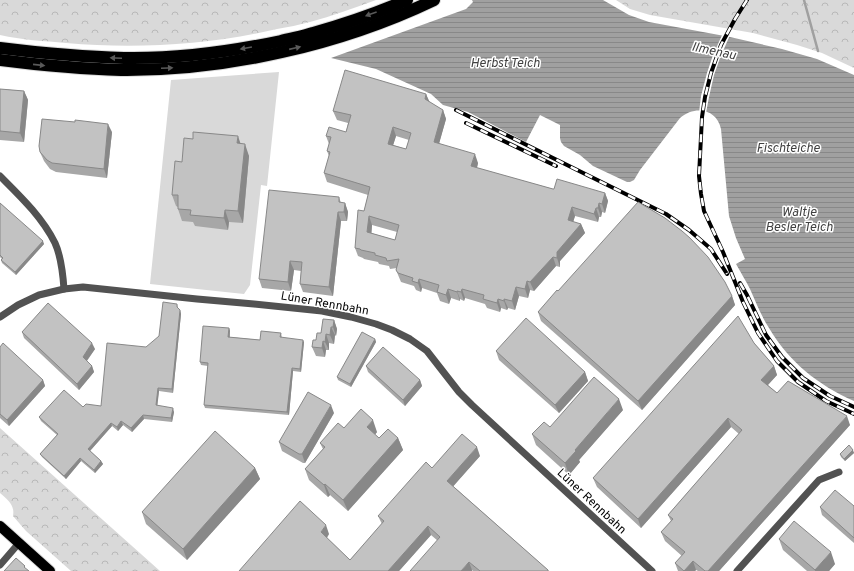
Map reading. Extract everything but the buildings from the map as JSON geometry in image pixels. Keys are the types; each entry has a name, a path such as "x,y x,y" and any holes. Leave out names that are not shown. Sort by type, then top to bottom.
{"highway":[{"path":"0,48 67,55 124,58 178,56 225,51 267,44 311,34 347,23 407,0"},
{"path":"0,60 59,67 122,70 178,67 228,62 315,44 390,19 434,0"}],"main road":[{"path":"0,526 50,571"}],"street":[{"path":"0,176 29,205 44,224 56,244 62,268 64,289"},
{"name":"Lüner Rennbahn","path":"0,318 18,305 39,295 64,289 83,287 322,312 351,317 392,330 410,339 427,351 459,392 472,405 652,571"},
{"path":"737,571 819,480 839,472"},
{"path":"0,565 19,543"}],"green space":[{"path":"0,0 376,0 335,15 310,22 225,39 172,44 119,46 41,41 0,35"},
{"path":"616,0 854,0 854,68 822,53 797,45 753,33 650,15 630,9"},
{"path":"279,72 267,186 261,185 250,285 244,294 150,284 171,80"},
{"path":"0,428 160,571 71,571 26,531 13,516 13,509 10,503 0,493"}],"water":[{"name":"Fischteiche","path":"472,0 603,0 629,15 649,22 730,37 782,49 817,59 854,75 854,401 828,388 795,362 786,352 766,323 736,264 745,259 729,216 721,129 719,122 710,113 699,110 692,111 680,118 634,180 627,182 593,166 580,155 564,146 560,138 560,125 540,115 526,142 468,112 443,105 431,94 376,69 331,58 466,9 473,2"}],"pier":[{"path":"723,33 730,35 714,75 706,113 699,113 701,96 707,73"}],"waterway":[{"path":"804,0 818,51"}],"railway":[{"path":"747,0 721,45 711,73 705,97 702,117 699,176 704,211 758,333 777,361 798,382 826,401 854,414"},
{"path":"456,110 666,214 689,230 711,249 727,274"},
{"path":"466,123 556,166"},
{"path":"740,283 766,335 782,357 803,378 830,396 854,407"}],"water label":[{"name":"Ilmenau","path":"714,50"},
{"name":"Herbst Teich","path":"505,62"},
{"name":"Waltje Besler Teich","path":"799,218"}]}
